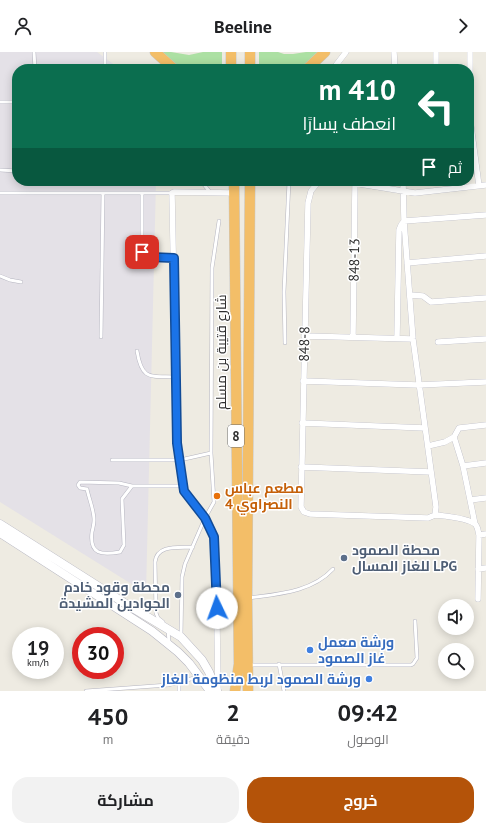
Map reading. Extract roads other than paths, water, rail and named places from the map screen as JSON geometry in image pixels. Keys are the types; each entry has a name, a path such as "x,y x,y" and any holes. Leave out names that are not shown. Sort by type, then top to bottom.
{"highway":[{"path":"155,52 168,64"},
{"path":"231,52 231,64"},
{"path":"250,52 250,64"},
{"path":"312,64 325,52"},
{"name":"شارع قتيبة بن مسلم","path":"234,186 239,664 235,691"},
{"name":"شارع قتيبة بن مسلم","path":"248,691 247,598 250,186"}],"street":[{"path":"337,64 346,52"},
{"path":"394,52 395,64"},
{"path":"436,52 436,64"},
{"path":"470,52 470,64"},
{"path":"474,158 479,186"},
{"path":"371,186 404,192 421,193 486,185"},
{"name":"848-8","path":"315,186 308,199 300,504 302,510 307,514 428,518 435,515"},
{"name":"848-13","path":"353,337 355,186"},
{"path":"403,186 404,221 413,339 418,385 436,507 435,515 469,520 475,524"},
{"path":"217,691 217,623 214,537 205,518 184,491 177,443 172,193 234,194"},
{"path":"404,221 486,215"},
{"path":"397,338 399,230 404,221"},
{"path":"407,263 486,256"},
{"path":"410,295 423,296 431,302 486,298"},
{"path":"304,336 413,339"},
{"path":"438,342 486,340"},
{"path":"303,381 418,385 486,382"},
{"path":"302,423 425,428"},
{"path":"428,446 445,442 454,437 459,428 486,425"},
{"path":"454,437 463,466 475,524 479,535 478,599"},
{"path":"463,466 486,463"},
{"path":"301,467 431,472"},
{"path":"470,500 486,498"},
{"path":"0,524 181,637 202,660 217,691"},
{"path":"0,533 135,619 170,644 189,663 210,691"},
{"path":"479,535 486,534"},
{"path":"478,569 486,568"}],"lane":[{"path":"34,52 35,64"},
{"path":"105,52 105,64"},
{"path":"0,102 12,102"},
{"path":"0,170 12,171"},
{"path":"205,186 211,193"},
{"path":"285,343 284,292 289,186"},
{"path":"0,193 172,193"},
{"path":"102,337 103,193"},
{"path":"142,193 142,252 144,256 174,258"},
{"path":"181,637 182,577 185,564 205,518 214,502 211,453 212,268 219,221"},
{"path":"0,276 21,282"},
{"path":"137,351 140,366 144,373 149,376 176,377"},
{"path":"112,460 180,460 211,453"},
{"path":"132,486 122,499 124,546 120,552 107,554 96,551 93,548 92,534 94,520 87,489 80,488 78,485 80,482 119,483 132,486 183,486"},
{"path":"170,644 167,628 158,618 156,613 156,556 160,551 166,548 192,547"},
{"path":"247,598 285,593 307,586 326,577 333,569"},
{"path":"247,665 411,665 414,664 417,658 415,621"},
{"path":"278,664 284,691"},
{"path":"86,691 157,686 179,683 199,676"},
{"path":"179,683 179,691"}],"place":[{"name":"مطعم عباس النصراوي 4","path":"217,496"},
{"name":"محطة الصمود للغاز المسال LPG","path":"344,558"},
{"name":"محطة وقود خادم الجوادين المشيدة","path":"178,595"},
{"name":"ورشة معمل غاز الصمود","path":"310,650"},
{"name":"ورشة الصمود لربط منظومة الغاز","path":"369,679"}]}
